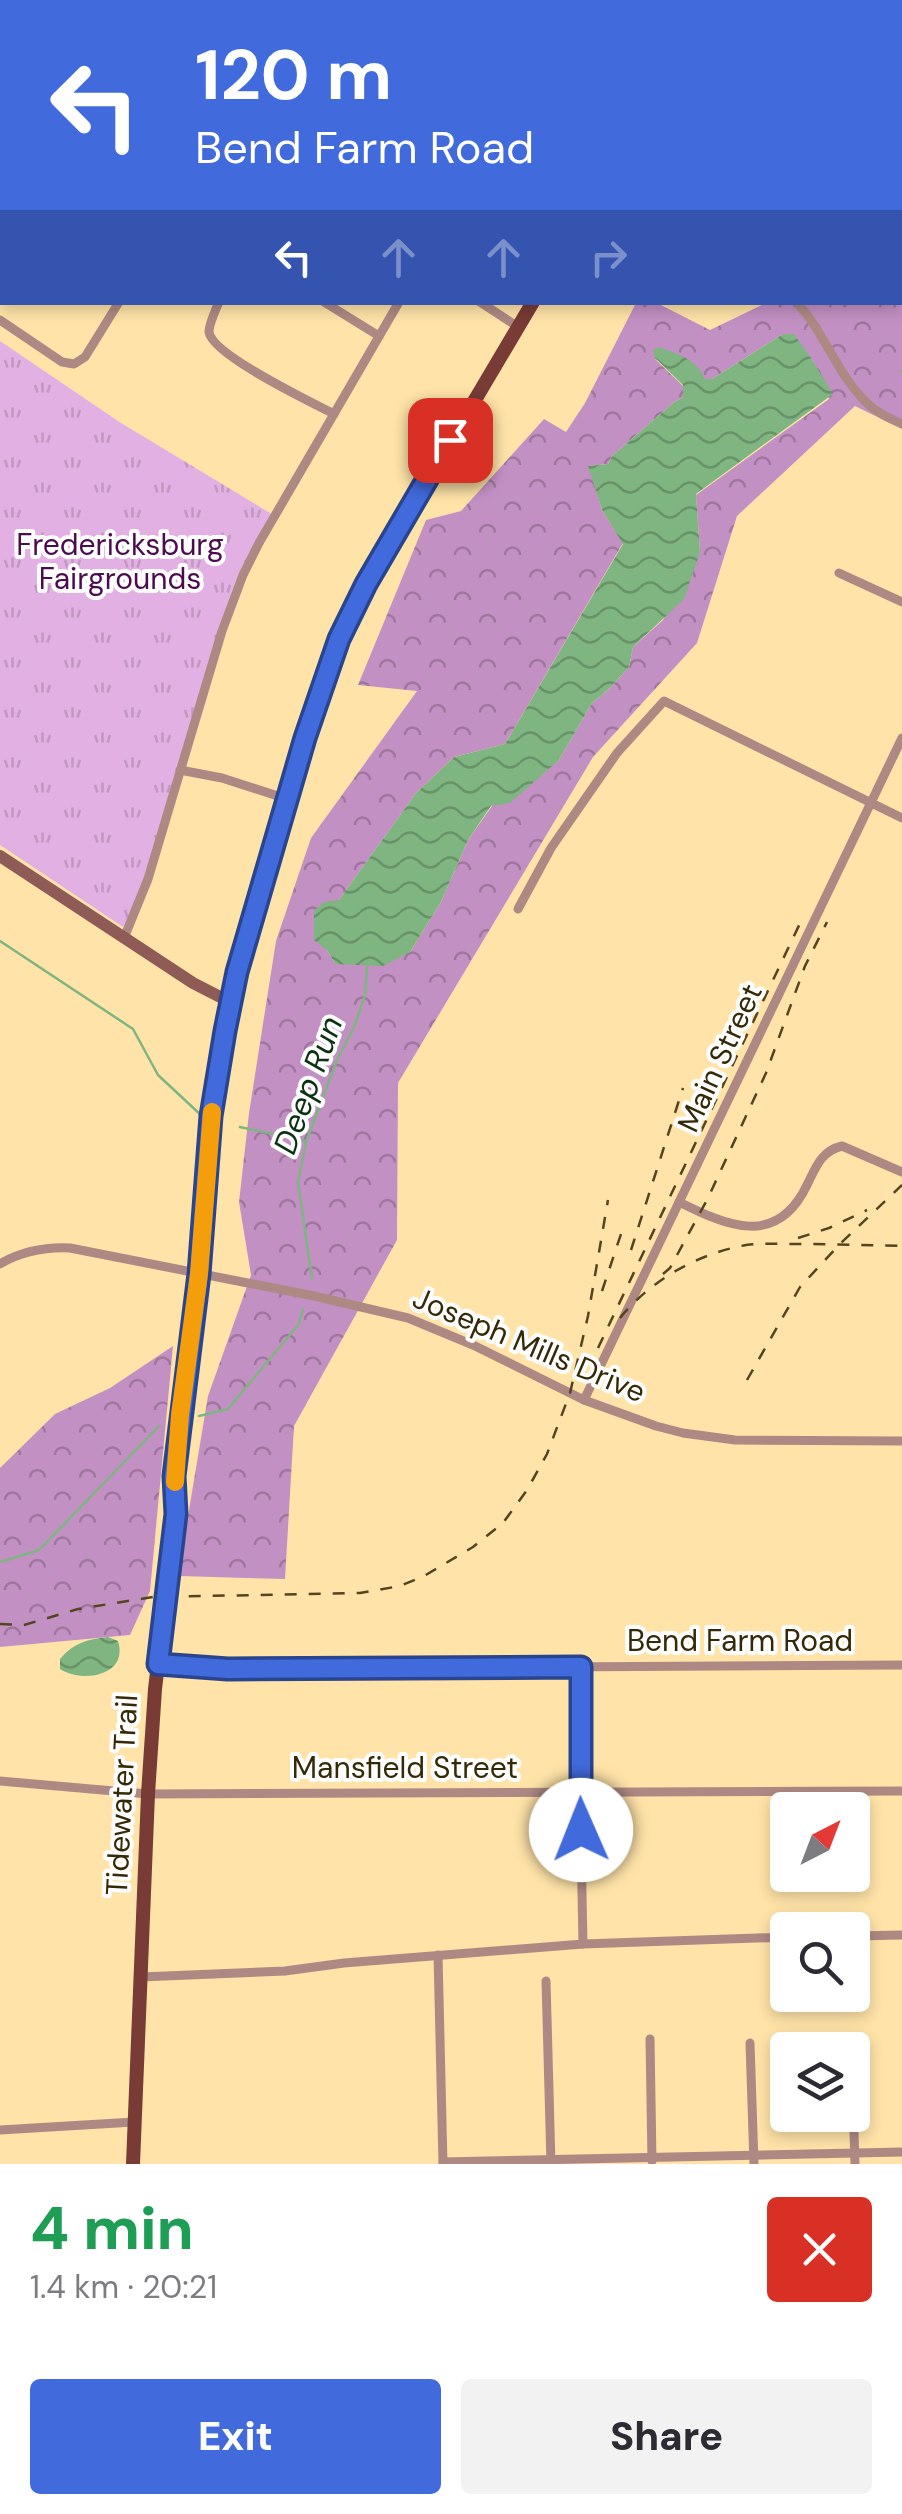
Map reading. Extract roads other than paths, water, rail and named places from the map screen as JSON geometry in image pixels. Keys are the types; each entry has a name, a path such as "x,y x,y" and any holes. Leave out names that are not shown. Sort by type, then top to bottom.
{"main road":[{"name":"Tidewater Trail","path":"133,2164 148,1794 158,1664 176,1514 174,1476 199,1274 211,1116 230,1002 287,799 330,664 353,608 531,305"},
{"path":"0,856 193,983 230,1002"}],"street":[{"path":"0,320 68,364 74,364 85,357 117,305"},
{"path":"218,305 209,330 213,343 242,366 334,414"},
{"path":"329,305 379,336"},
{"path":"124,938 148,879 242,575 397,305"},
{"path":"485,305 518,326"},
{"path":"798,305 860,396 880,413 902,424"},
{"path":"839,573 902,602"},
{"path":"518,909 551,848 617,752 664,700 902,818"},
{"name":"Main Street","path":"584,1400 902,738"},
{"path":"180,770 222,778 287,799"},
{"path":"678,1202 734,1226 760,1226 780,1218 793,1207 818,1160 834,1148 842,1146 902,1172"},
{"name":"Joseph Mills Drive","path":"0,1264 38,1249 70,1248 408,1318 584,1400 656,1426 712,1438 902,1440"},
{"name":"Bend Farm Road","path":"158,1664 228,1669 902,1665"},
{"path":"581,1667 583,1944"},
{"name":"Mansfield Street","path":"0,1782 148,1794 902,1792"},
{"path":"870,1936 902,1935"},
{"path":"141,1977 285,1971 583,1944 770,1938"},
{"path":"438,1955 442,2163 855,2158 902,2152"},
{"path":"546,1981 551,2162"},
{"path":"650,2040 652,2161"},
{"path":"750,2043 754,2160"},
{"path":"0,2130 134,2122"},
{"path":"854,2132 855,2158"}],"water":[{"path":"783,334 794,334 833,394 696,494 700,552 684,599 633,647 629,667 592,703 559,760 510,803 491,806 468,840 441,902 410,952 383,966 335,964 327,950 314,940 314,911 324,902 339,900 416,793 454,757 505,744 623,544 602,510 588,466 608,464 612,456 683,397 683,385 655,358 653,350 658,347 686,358 705,379 712,379"},
{"path":"108,1637 118,1641 120,1653 111,1669 80,1676 60,1669 60,1659 70,1649"}],"waterway":[{"path":"0,941 133,1029 158,1075 202,1116"},
{"name":"Deep Run","path":"312,1279 298,1182 306,1142 365,996 367,966"},
{"path":"240,1127 305,1141"},
{"name":"Deep Run","path":"199,1416 228,1409 299,1324 303,1309"},
{"name":"Deep Run","path":"0,1562 39,1550 159,1426"}],"railway":[{"path":"598,1348 803,917"},
{"path":"663,1274 708,1198 766,1073 805,966 827,922"},
{"path":"631,1250 683,1088"},
{"path":"747,1380 800,1287 902,1185"},
{"path":"0,1624 24,1625 78,1609 153,1597 360,1593 400,1586 473,1547 503,1523 547,1454 570,1393 608,1200"},
{"path":"798,1238 867,1210"},
{"path":"602,1291 624,1225"},
{"path":"620,1318 646,1292 676,1271 728,1249 763,1244 902,1246"}],"park label":[{"name":"Fredericksburg Fairgrounds","path":"120,562"}]}
